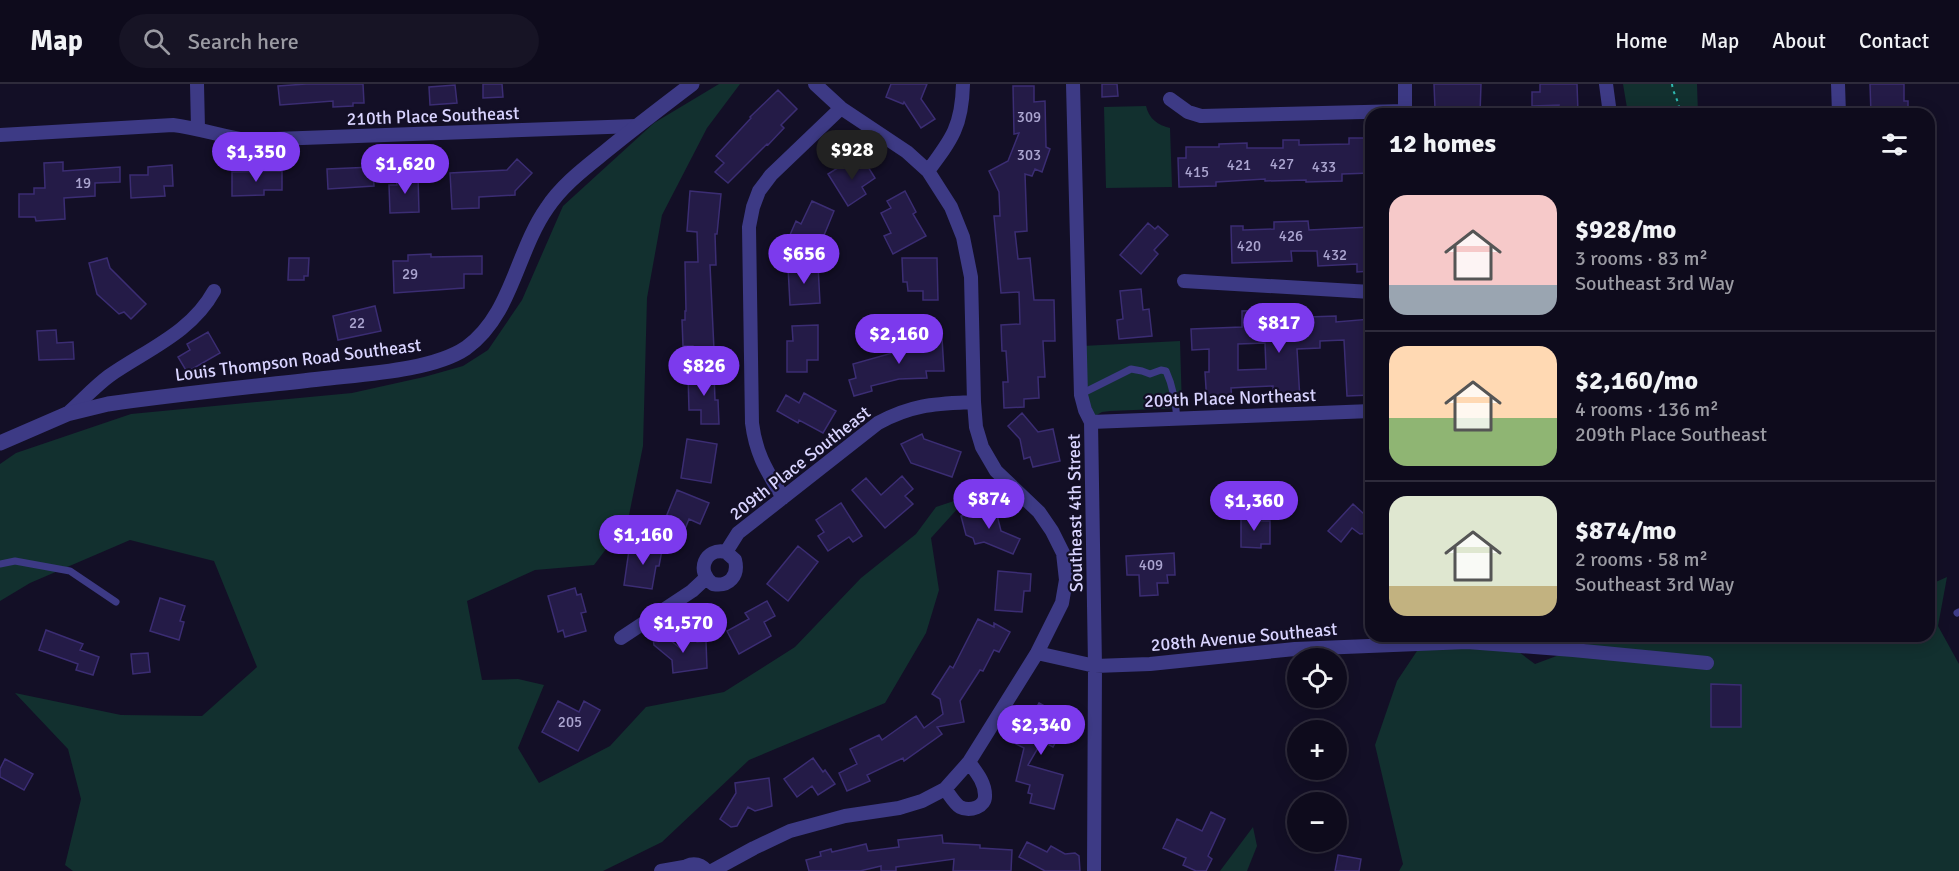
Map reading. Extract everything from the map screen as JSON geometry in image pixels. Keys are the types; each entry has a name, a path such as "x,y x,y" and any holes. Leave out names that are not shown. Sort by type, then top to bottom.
{"street":[{"path":"197,84 198,128"},
{"name":"Louis Thompson Road Southeast","path":"0,443 68,414 108,404 369,373 435,363 447,359 474,341 492,322 533,230 548,207 582,170 692,84"},
{"path":"712,871 790,831 845,816 899,808 922,801 945,789 969,762 1037,654 1062,603 1066,580 1063,553 1039,512 996,471 988,460 976,427 971,277 968,255 951,207 928,171 907,152 841,108 815,84"},
{"path":"928,171 952,139 959,119 963,84"},
{"name":"Southeast 4th Street","path":"1073,84 1081,394 1091,422 1095,666 1094,871"},
{"path":"1405,84 1405,108"},
{"path":"1606,84 1609,108"},
{"path":"1838,84 1839,108"},
{"path":"1170,99 1188,112 1201,116 1365,114"},
{"path":"783,498 760,458 752,423 749,227 759,191 771,175 841,108"},
{"name":"210th Place Southeast","path":"0,135 173,125 198,128 220,136 246,140 636,126"},
{"path":"1184,281 1365,292"},
{"path":"68,414 107,378 173,336 201,311 214,291"},
{"name":"209th Place Southeast","path":"706,578 703,570 705,559 715,552 726,552 738,533 878,423 896,413 931,404 974,402"},
{"name":"209th Place Northeast","path":"1091,422 1365,411"},
{"path":"621,638 692,591 706,578 713,584 729,582 736,572 735,560 726,552"},
{"name":"208th Avenue Southeast","path":"1037,654 1095,666 1150,664 1295,649 1467,642 1707,663"},
{"path":"945,789 961,807 972,809 980,806 985,800 986,793 980,778 969,762"},
{"path":"661,871 682,869 695,864 707,871"}],"lane":[{"path":"1081,394 1131,369 1150,374 1161,370 1166,371 1174,394 1176,418"},
{"path":"0,564 15,561 70,571 116,602"}],"path":[{"path":"1672,84 1673,94 1680,108"}],"green space":[{"path":"719,84 740,84 707,128 662,215 647,298 643,446 628,520 594,565 535,570 467,601 482,680 518,679 544,685 518,748 539,783 610,746 646,707 724,692 795,647 861,578 916,534 936,507 969,496 931,538 939,590 926,633 885,703 749,760 662,842 603,871 73,871 65,865 81,799 68,749 15,693 121,715 202,716 257,667 214,561 130,540 30,583 0,601 0,464 16,453 131,414 352,393 463,366 488,350 522,300 563,206 654,123"},
{"path":"1623,84 1697,84 1698,108 1627,108"},
{"path":"1146,106 1155,121 1170,128 1172,187 1106,188 1104,107"},
{"path":"1180,341 1182,408 1110,411 1095,416 1089,407 1082,346"},
{"path":"1947,577 1938,626 1959,664 1959,871 1399,871 1403,864 1375,745 1397,681 1423,642 1505,642 1535,664 1591,642 1935,642 1935,582"},
{"path":"1253,827 1257,846 1247,871 1220,871"}],"building":[{"path":"363,84 364,103 333,107 333,101 280,105 278,86"},
{"path":"483,84 502,84 503,97 483,98"},
{"path":"891,84 927,84 921,99 935,119 921,128 904,102 903,104 886,97"},
{"path":"1102,84 1117,84 1118,96 1102,97"},
{"path":"1434,84 1481,84 1480,108 1435,108"},
{"path":"1540,84 1577,84 1578,108 1559,108 1559,105 1532,106 1532,92 1540,92"},
{"path":"1870,84 1904,84 1904,101 1908,101 1908,108 1871,108"},
{"path":"455,85 457,103 430,105 429,87"},
{"path":"1013,86 1034,86 1034,102 1045,101 1046,147 1050,149 1042,172 1035,169 1032,176 1025,174 1027,231 1015,232 1018,259 1030,258 1034,300 1054,300 1055,341 1043,341 1045,377 1038,377 1039,398 1024,399 1024,407 1004,408 1003,382 1008,382 1006,351 1002,351 1001,325 1020,324 1019,292 1001,293 994,216 1000,216 999,192 989,171 1008,161 1019,133 1014,134"},
{"path":"778,90 797,109 781,125 784,128 728,183 715,172 724,163 716,156 750,117"},
{"path":"1349,138 1365,138 1365,173 1342,174 1342,181 1265,181 1265,179 1216,182 1216,186 1179,187 1178,158 1186,158 1186,147 1219,147 1219,144 1247,143 1247,148 1283,148 1283,140 1299,140 1299,145 1349,144"},
{"path":"517,159 532,173 515,191 515,195 479,197 479,208 452,209 450,173 507,170"},
{"path":"852,159 857,167 865,162 875,178 862,187 866,194 848,206 828,174"},
{"path":"63,162 63,171 120,167 120,182 95,183 95,196 64,198 65,219 36,221 35,217 19,217 19,194 34,194 34,188 45,188 44,163"},
{"path":"172,165 173,186 164,186 165,196 131,198 130,175 148,175 148,167"},
{"path":"373,167 374,186 328,189 327,169"},
{"path":"282,171 282,190 264,190 264,195 232,196 232,172"},
{"path":"396,176 418,176 419,212 390,213 389,185 397,185"},
{"path":"690,191 721,194 717,234 715,234 716,265 710,265 714,350 694,351 693,346 683,346 682,320 685,320 686,311 685,262 698,262 697,232 687,231"},
{"path":"905,191 916,212 913,214 926,236 893,254 884,236 891,233 881,213 891,208 887,201"},
{"path":"812,201 834,211 820,245 807,239 802,251 786,244 796,221 801,224"},
{"path":"1308,221 1309,230 1365,227 1365,271 1357,272 1357,264 1318,266 1317,251 1291,251 1292,261 1232,263 1231,226 1243,226 1243,230 1274,229 1274,222"},
{"path":"1148,223 1155,229 1158,226 1168,235 1154,250 1158,254 1141,274 1120,255"},
{"path":"431,254 431,257 482,256 482,274 464,274 464,288 394,293 393,261 408,261 408,255"},
{"path":"107,258 110,268 146,304 131,319 124,312 119,314 97,294 89,263"},
{"path":"289,258 309,258 308,276 304,276 304,280 288,280"},
{"path":"902,258 937,258 938,300 923,300 923,291 908,291 907,282 903,282"},
{"path":"818,265 820,303 790,305 788,267"},
{"path":"1141,289 1143,310 1149,309 1152,336 1119,339 1117,320 1123,319 1120,291"},
{"path":"375,306 381,331 338,340 333,316"},
{"path":"1276,310 1277,318 1336,316 1336,322 1365,320 1365,395 1347,396 1344,340 1320,341 1320,348 1297,349 1300,400 1274,401 1273,386 1249,387 1231,388 1232,403 1207,404 1205,372 1209,372 1209,349 1192,350 1191,329 1242,327 1242,311","holes":["1265,343 1266,369 1238,370 1238,344"]},
{"path":"818,325 818,360 807,360 807,372 787,372 787,341 793,341 792,326"},
{"path":"56,330 57,343 73,342 74,359 39,360 37,331"},
{"path":"208,332 220,353 187,372 178,357 190,350 187,344"},
{"path":"942,338 944,371 926,371 927,378 899,379 871,386 872,391 854,396 849,380 856,378 853,364 903,350 903,345 910,345 910,340"},
{"path":"714,373 719,424 701,424 701,410 689,410 688,374"},
{"path":"804,393 836,411 823,433 777,411 786,395 799,403"},
{"path":"1022,413 1038,432 1053,429 1060,461 1033,467 1030,457 1024,459 1020,439 1008,426"},
{"path":"922,434 924,439 961,452 952,477 911,463 901,444"},
{"path":"687,439 717,444 711,483 681,478"},
{"path":"902,476 913,489 905,496 913,504 885,528 852,490 866,478 881,495"},
{"path":"677,490 709,503 700,524 689,519 683,534 664,526"},
{"path":"841,503 862,536 853,542 849,537 828,551 818,536 824,532 816,520"},
{"path":"1353,504 1365,514 1365,534 1360,534 1352,528 1341,542 1328,531"},
{"path":"995,507 1001,531 1020,539 1013,554 984,542 975,544 973,538 966,535 961,516"},
{"path":"1241,513 1253,513 1253,521 1270,521 1270,544 1261,544 1261,548 1241,547"},
{"path":"645,543 663,545 652,589 624,585 629,550 644,552"},
{"path":"798,546 818,562 788,601 767,584"},
{"path":"1174,553 1175,575 1167,575 1168,583 1157,583 1158,595 1140,596 1139,575 1127,575 1126,556"},
{"path":"998,571 1031,574 1030,591 1024,591 1022,612 995,610"},
{"path":"575,588 577,595 581,594 586,612 581,613 586,631 565,637 563,630 558,632 548,596"},
{"path":"160,598 185,606 180,621 184,622 179,640 150,631"},
{"path":"767,601 775,616 764,622 771,636 739,654 727,631 749,619 745,613"},
{"path":"978,619 994,627 994,623 1010,632 999,652 994,650 983,671 980,670 960,701 964,722 937,727 942,734 904,761 903,758 867,775 870,781 847,791 839,773 857,764 850,749 879,735 882,740 916,716 924,728 943,714 940,699 932,694 950,666 953,668"},
{"path":"46,630 83,644 80,650 99,657 93,675 76,670 78,664 39,650"},
{"path":"660,632 680,648 687,640 706,641 707,668 673,673 672,660 654,645 653,639"},
{"path":"148,653 150,672 133,674 131,654"},
{"path":"1711,684 1741,685 1741,727 1711,727"},
{"path":"558,701 579,712 584,701 600,710 578,751 542,732"},
{"path":"1039,703 1068,719 1053,747 1042,741 1028,765 1063,775 1054,809 1030,803 1032,794 1028,793 1030,785 1016,781 1024,748 1016,744"},
{"path":"813,758 835,784 818,795 812,786 797,797 784,779"},
{"path":"5,759 33,774 24,790 0,777 0,769"},
{"path":"769,778 772,806 755,811 748,807 737,826 731,827 720,819 736,793 735,783"},
{"path":"1211,812 1225,819 1208,856 1212,859 1206,871 1196,871 1183,865 1186,858 1163,848 1177,819 1202,831"},
{"path":"942,835 943,843 1012,850 1011,871 953,871 954,859 896,867 896,871 881,871 881,866 860,871 809,871 806,860 821,856 820,852 831,849 832,852 866,844 868,851 899,847 898,840"},
{"path":"1027,842 1047,852 1051,846 1065,854 1075,853 1079,856 1080,871 1045,871 1019,857"},
{"path":"1338,855 1361,859 1359,871 1335,871"}]}
